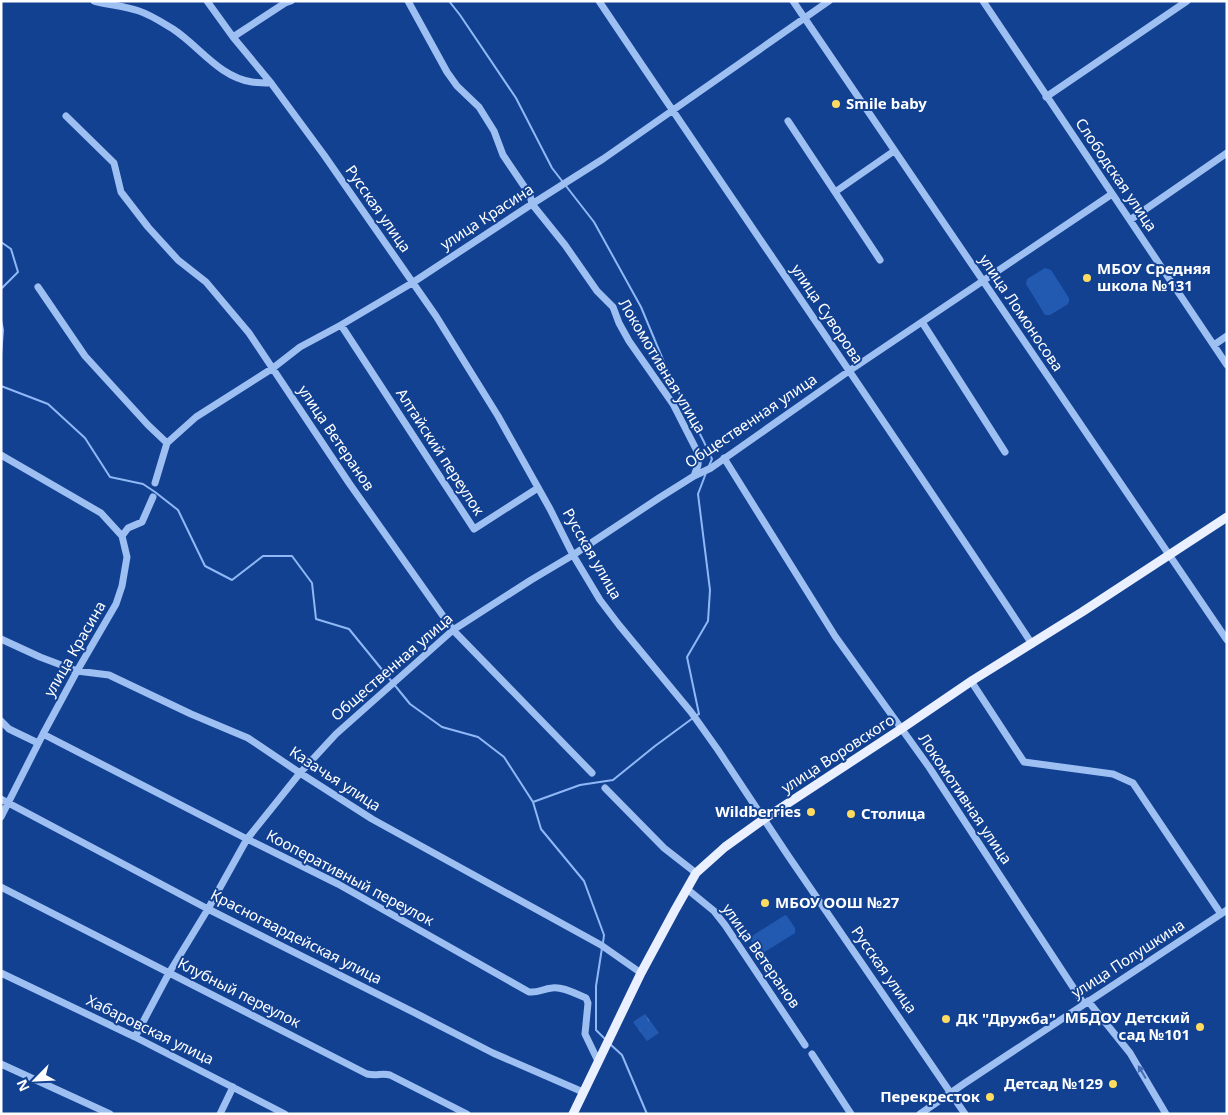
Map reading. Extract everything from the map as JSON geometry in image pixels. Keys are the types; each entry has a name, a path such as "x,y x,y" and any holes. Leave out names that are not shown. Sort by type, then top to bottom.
{"main road":[{"name":"улица Воровского","path":"573,1114 641,973 696,874 725,847 971,681 1032,644 1227,517"}],"street":[{"path":"94,1 141,12 175,30 215,64 234,76 253,82 271,83"},
{"name":"Русская улица","path":"207,1 324,155 436,316 493,408 573,555 600,600 694,717 718,750 964,1114"},
{"path":"233,37 291,1"},
{"name":"Локомотивная улица","path":"408,1 447,72 457,86 479,107 494,131 503,155 530,195 532,204 565,245 597,291 614,307 619,323 629,341 673,404 699,455 694,476"},
{"name":"улица Суворова","path":"599,1 1032,644"},
{"name":"улица Ломоносова","path":"793,1 1227,640"},
{"name":"улица Красина","path":"167,443 196,416 273,368 300,348 341,326 412,283 603,159 829,1"},
{"name":"Слободская улица","path":"983,1 1227,365"},
{"path":"1046,97 1188,1"},
{"name":"улица Ветеранов","path":"66,116 114,163 121,192 148,227 178,260 201,278 218,295 249,333 349,483 453,630 592,772"},
{"path":"788,121 880,260"},
{"path":"835,192 894,152"},
{"path":"1130,220 1227,153"},
{"name":"Общественная улица","path":"135,1037 169,972 247,839 300,773 336,734 453,630 573,555 658,498 711,468 849,371 1112,194"},
{"path":"38,287 85,356 167,443 155,483"},
{"path":"922,322 1006,452"},
{"name":"Алтайский переулок","path":"341,326 474,529 538,488"},
{"path":"1214,345 1227,336"},
{"path":"1,455 101,513 122,536 128,528 142,522 153,497"},
{"name":"Локомотивная улица","path":"724,458 835,636 929,766 1086,1003 1130,1052 1166,1114"},
{"name":"улица Красина","path":"1,817 5,801 116,604 122,586 127,557 122,536"},
{"name":"Казачья улица","path":"1,638 40,657 77,671 109,675 191,714 248,738 372,819 601,945 641,973"},
{"path":"971,681 1024,762 1113,774 1133,783 1224,912"},
{"path":"1,721 9,729 38,743"},
{"name":"Кооперативный переулок","path":"43,734 338,884 528,992 537,992 554,987 586,998 588,1003 584,1034 598,1061"},
{"path":"605,788 664,848 696,874"},
{"name":"Красногвардейская улица","path":"5,801 208,908 493,1053 583,1092"},
{"name":"Клубный переулок","path":"1,887 367,1074 374,1076 390,1075 467,1114"},
{"name":"улица Ветеранов","path":"687,890 714,911 725,924 805,1045"},
{"name":"улица Полушкина","path":"920,1114 1224,912"},
{"name":"Хабаровская улица","path":"1,973 135,1037 285,1114"},
{"path":"812,1054 851,1114"},
{"path":"1,1064 110,1114"},
{"path":"220,1114 234,1087"}],"green space":[{"path":"1045,268 1051,270 1069,298 1068,304 1050,315 1045,315 1026,284 1027,279"},
{"path":"785,915 795,928 795,933 763,953 759,953 751,941 752,936"},
{"path":"645,1014 659,1033 647,1041 633,1022"}],"waterway":[{"path":"449,1 516,98 552,168 594,222 641,307 666,367 712,459 709,466"},
{"path":"1,242 11,249 18,272 1,289"},
{"path":"1,320 3,330 1,355"},
{"path":"1,386 48,404 85,438 110,477 143,484 178,510 205,566 232,580 263,556 292,556 312,583 316,619 349,629 410,704 442,727 478,737 504,757 533,802 541,829 584,881 604,935 603,943"},
{"path":"697,715 699,714 687,657 708,621 710,590 698,494 706,473"},
{"path":"533,802 580,785 613,780 693,718"},
{"path":"602,948 596,986 596,1030 605,1039"},
{"path":"610,1044 622,1055 647,1114"}],"place":[{"name":"Smile baby","path":"836,104"},
{"name":"МБОУ Средняя школа №131","path":"1087,278"},
{"name":"Wildberries","path":"811,812"},
{"name":"Столица","path":"851,814"},
{"name":"МБОУ ООШ №27","path":"765,903"},
{"name":"ДК \"Дружба\"","path":"946,1019"},
{"name":"МБДОУ Детский сад №101","path":"1200,1027"},
{"name":"Детсад №129","path":"1113,1084"},
{"name":"Перекресток","path":"990,1097"}]}
